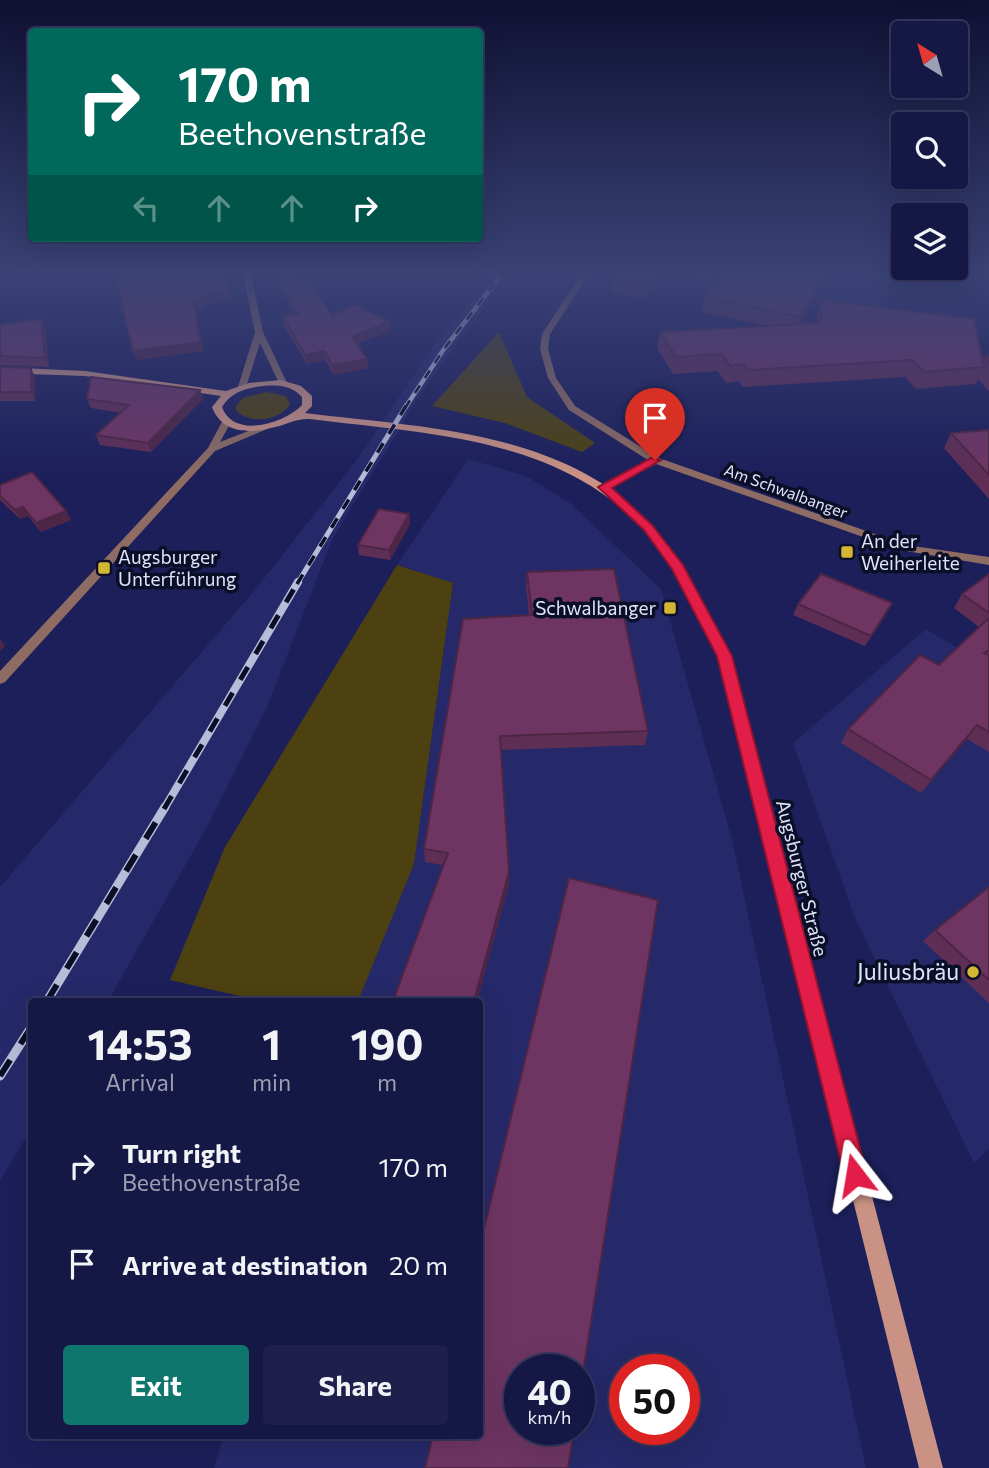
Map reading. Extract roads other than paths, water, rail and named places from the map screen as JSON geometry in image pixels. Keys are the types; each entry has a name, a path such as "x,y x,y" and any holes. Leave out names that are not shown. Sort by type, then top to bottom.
{"main road":[{"path":"0,370 33,369 95,375 226,394"},
{"path":"283,383 303,391 308,401 299,415 267,427 238,426 226,422 216,411 218,403 226,394 242,387 283,383"},
{"path":"307,406 373,425"},
{"path":"299,415 373,425"},
{"name":"Augsburger Straße","path":"373,425 455,434 516,449 566,468 604,487 648,527 678,568 725,656 931,1468"}],"street":[{"path":"242,387 257,339"},
{"path":"262,339 283,383"},
{"name":"Am Schwalbanger","path":"545,339 544,349 552,378 572,408 655,460 904,548 989,561"},
{"path":"0,678 212,449 226,422"},
{"path":"212,449 267,427"},
{"path":"604,487 655,460"}],"railway":[{"path":"405,408 452,339"},
{"path":"297,584 406,406"},
{"path":"164,809 298,582"},
{"path":"49,998 165,807"},
{"path":"0,1076 28,1032"}],"place":[{"name":"An der Weiherleite","path":"847,552"},
{"name":"Augsburger Unterführung","path":"104,568"},
{"name":"Schwalbanger","path":"670,608"},
{"name":"Juliusbräu","path":"973,972"}]}
